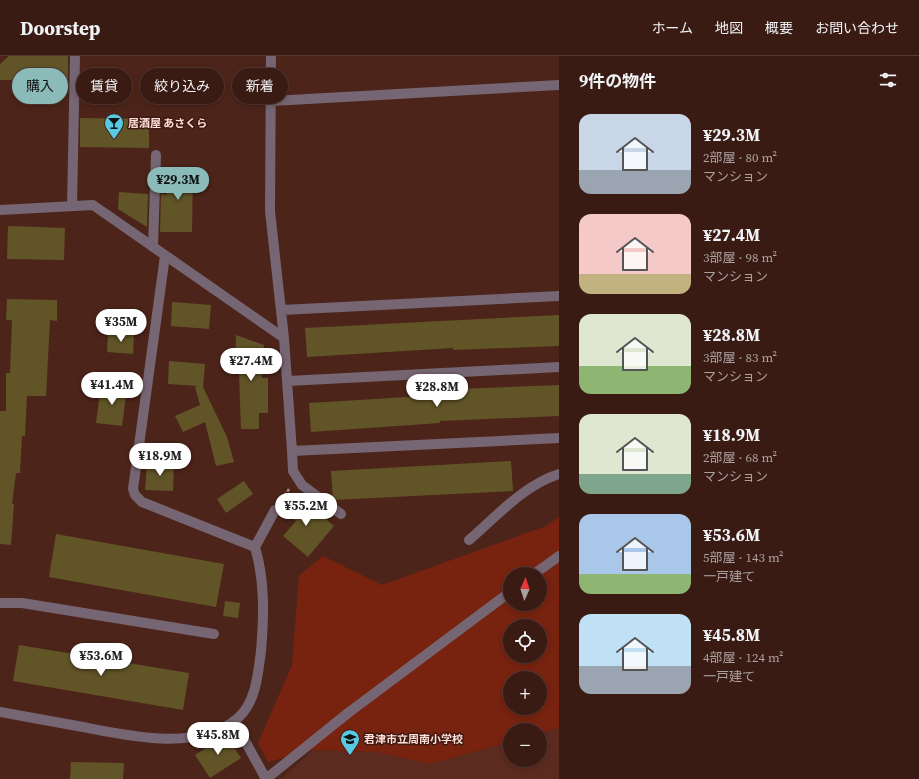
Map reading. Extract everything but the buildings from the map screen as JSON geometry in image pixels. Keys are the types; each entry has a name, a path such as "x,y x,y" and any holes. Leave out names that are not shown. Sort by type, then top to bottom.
{"street":[{"path":"72,206 75,56"},
{"path":"271,56 271,68"},
{"path":"288,100 559,86"},
{"path":"272,104 270,211 282,310 288,381 292,471 302,485 341,514"},
{"path":"153,247 156,155"},
{"path":"0,210 93,205 284,338"},
{"path":"166,256 133,489 135,496 142,502 255,546"},
{"path":"282,310 559,296"},
{"path":"288,381 559,367"},
{"path":"292,451 559,438"},
{"path":"469,540 528,489 546,478 559,474"},
{"path":"0,712 146,739 181,739 219,731 234,721 238,718 250,701 258,680 264,598 260,562 255,546 275,510"},
{"path":"544,567 559,556"},
{"path":"234,721 266,779 348,714 503,597"},
{"path":"0,603 22,603 214,634"}],"path":[{"path":"275,510 296,476"}],"shaded area":[{"path":"559,517 559,728 547,731 547,723 503,723 503,744 430,764 376,752 313,750 268,762 258,743 292,665 299,576 323,556 382,585 546,526"},
{"name":"君津市立周南小学校","path":"559,728 559,779 281,779 313,750 376,752 430,764 503,744 503,767 547,767 547,731"}],"place":[{"name":"居酒屋 あさくら","path":"114,140"},
{"name":"君津市立周南小学校","path":"350,756"}]}
